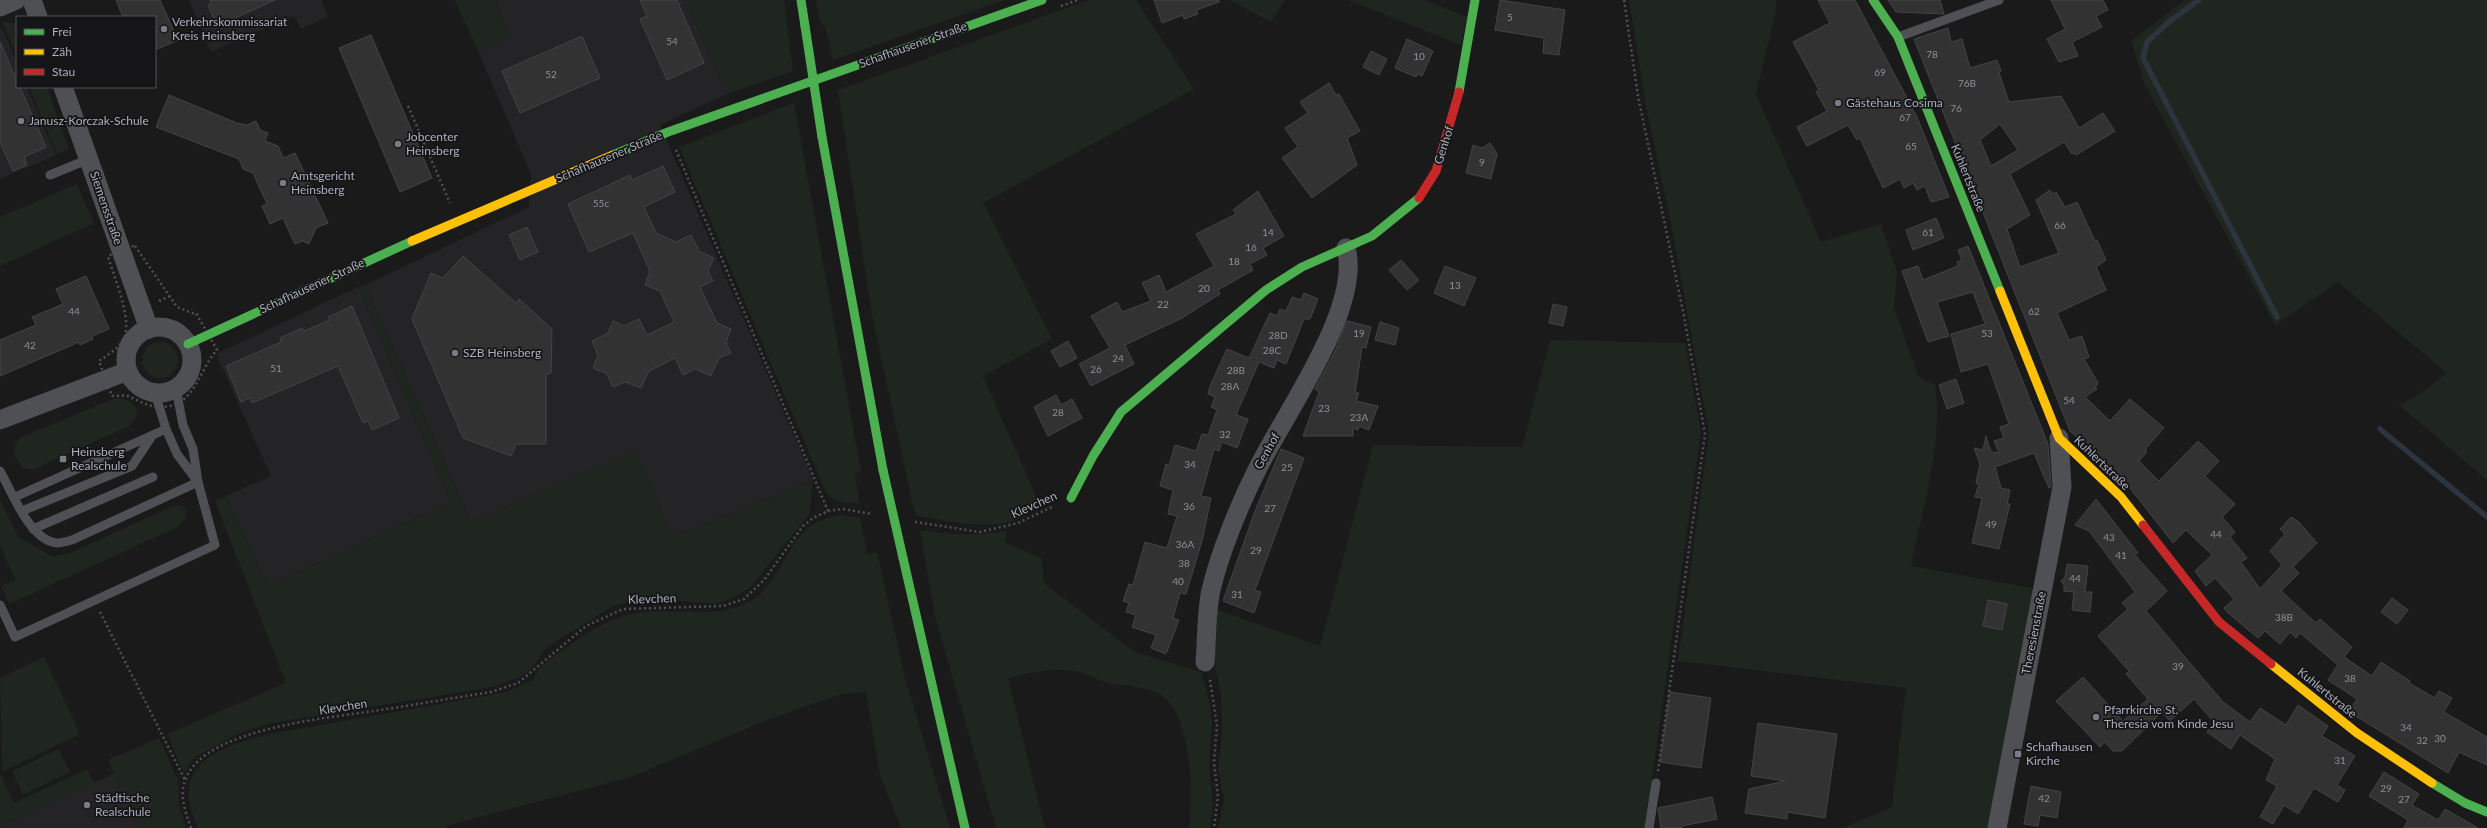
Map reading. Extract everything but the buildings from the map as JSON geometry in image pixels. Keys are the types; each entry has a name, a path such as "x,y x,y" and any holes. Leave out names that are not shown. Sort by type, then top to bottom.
{"street":[{"path":"0,7 16,0"},
{"path":"32,0 38,16"},
{"path":"801,0 822,137 883,470 965,828"},
{"name":"Schafhausener Straße","path":"188,344 457,220 668,132 1042,0"},
{"name":"Genhof","path":"1071,498 1093,456 1122,412 1266,290 1302,267 1372,236 1418,199 1436,171 1458,98 1475,0"},
{"name":"Kuhlertstraße","path":"1873,0 1898,37 2059,438 2121,497 2219,622 2357,733 2440,788 2466,803 2487,812"},
{"name":"Siemensstraße","path":"63,88 149,329"},
{"name":"Genhof","path":"1205,662 1211,590 1226,546 1255,474 1329,340 1344,292 1349,258 1346,248"},
{"path":"160,327 171,329 181,335 188,344 192,364 184,382 176,389 155,393 138,386 128,371 128,350 140,334 149,329 160,327"},
{"path":"0,420 128,371"},
{"name":"Theresienstraße","path":"1997,828 2062,487 2059,438"}],"lane":[{"path":"1898,37 1999,0"},
{"path":"50,175 89,159"},
{"path":"0,606 14,637 215,545 198,482 193,449 183,425 176,389"},
{"path":"155,393 166,429 177,454 198,482"},
{"path":"15,497 166,429"},
{"path":"22,511 132,466 152,436"},
{"path":"0,471 33,529 45,539 57,543 72,540 198,482"},
{"path":"33,529 153,477"},
{"path":"1649,828 1656,783"}],"path":[{"path":"1624,0 1638,96 1684,316 1705,434 1656,783"},
{"path":"408,106 457,220"},
{"path":"668,132 828,511"},
{"name":"Klevchen","path":"908,520 980,532 1018,524 1071,498"},
{"name":"Klevchen","path":"191,828 183,799 185,780 199,759 244,736 273,727 491,692 518,683 586,626 623,609 723,606 744,599 764,580 803,526 813,518 828,511 843,509 879,515"},
{"path":"94,601 185,780"},
{"path":"1205,662 1214,696 1217,725 1214,762 1218,797 1214,828"}],"shaded area":[{"path":"189,0 321,0 328,17 301,29 294,16 211,52"},
{"path":"455,0 495,0 511,38 478,51"},
{"path":"495,0 685,0 727,94 660,125 813,480 673,537 635,451 471,522 365,285 529,207 531,174 478,51 511,38"},
{"path":"685,0 784,0 793,71 727,94"},
{"path":"816,0 1004,0 833,60 825,26 819,21"},
{"path":"1089,0 1136,0 1194,89 983,203 1052,339 983,376 1040,505 1014,521 986,525 938,520 915,515 872,315 838,90"},
{"path":"1230,0 1285,0 1271,22"},
{"path":"1348,0 1424,0 1467,17 1461,45"},
{"path":"1629,0 1776,0 1776,10 1756,94 1821,242 1881,224 1897,272 1894,307 1918,376 1935,385 1937,407 1937,429 1934,452 1926,499 1911,566 2037,589 1996,828 1843,828 1892,807 1906,688 1678,661 1709,433 1670,218 1647,112"},
{"path":"2185,0 2487,0 2487,480 2399,405 2422,392 2447,373 2338,282 2275,325 2145,85 2131,41"},
{"path":"2,21 16,24 16,55"},
{"name":"Janusz-Korczak-Schule","path":"2,28 16,61 16,88 27,88 56,155 0,179 0,29"},
{"path":"29,88 47,88 69,149 57,154"},
{"path":"794,103 861,471 855,474 859,502 841,502 826,493 679,147"},
{"path":"77,184 94,223 0,266 0,217"},
{"path":"365,285 471,522 636,450 673,537 813,480 810,513 751,587 731,599 715,604 660,599 634,601 613,606 546,648 532,668 520,677 493,687 272,723 242,732 195,757 184,773 167,734 286,683 215,501 226,496 267,586 451,502 358,287"},
{"path":"358,287 451,502 267,586 226,496 271,476 216,354"},
{"path":"1550,340 1685,343 1701,432 1645,828 1218,828 1224,799 1218,769 1222,733 1221,693 1213,659 1215,609 1320,646 1373,445 1522,447"},
{"path":"164,342 173,347 177,353 177,367 173,373 164,378 156,378 147,373 143,367 142,356 147,347 153,343"},
{"path":"116,398 127,400 133,404 137,410 138,414 131,425 32,470 23,468 17,460 14,452 21,437"},
{"path":"0,500 18,537 53,557 72,552 175,505 183,506 186,510 185,519 178,527 9,604 1,586 16,580 0,546"},
{"path":"841,515 860,518 867,554 877,552 905,678 950,828 901,828 880,775 866,692 841,694 767,720 631,777 446,826 447,828 198,828 190,805 189,787 195,772 205,760 219,751 255,738 275,733 502,693 532,681 546,662 582,636 599,626 626,615 663,611 720,611 747,603 757,597 773,579 792,547 807,528 815,523"},
{"path":"920,530 963,534 984,534 1006,531 1005,542 1042,559 1044,583 1135,652 1201,672 1210,704 1212,721 1209,766 1213,806 1210,828 1189,828 1191,797 1185,740 1180,723 1173,708 1164,697 1151,690 1112,684 1077,671 1049,670 1024,674 1008,679 1045,828 996,828 935,616"},
{"path":"44,657 80,734 2,772 0,678"},
{"path":"159,738 177,778 179,788 179,805 186,828 138,828 108,760"},
{"path":"59,749 70,772 23,795 12,771"},
{"path":"87,769 94,783 0,826 0,773 14,803"},
{"name":"Städtische Realschule","path":"115,773 138,828 0,828 0,826"}],"waterway":[{"path":"2199,0 2170,21 2147,42 2143,58 2277,317"},
{"path":"2380,429 2487,517"}],"traffic: fast":[{"path":"801,0 805,26"},
{"path":"613,155 668,132 1042,0"},
{"path":"1459,92 1475,0"},
{"path":"1873,0 1898,37 2000,291"},
{"path":"805,26 822,137"},
{"path":"822,137 883,470"},
{"path":"1071,498 1093,456 1121,412 1266,290 1302,267 1372,236 1419,198"},
{"path":"188,344 412,241"},
{"path":"883,470 903,558"},
{"path":"903,558 965,828"},
{"path":"2432,783 2465,803 2487,812"}],"traffic: slow":[{"path":"412,241 613,155"},
{"path":"2000,291 2059,438 2121,497 2143,525"},
{"path":"2271,664 2357,733 2432,783"}],"traffic: jam":[{"path":"1419,198 1436,171 1459,92"},
{"path":"2143,525 2219,622 2271,664"}],"place":[{"name":"Verkehrskommissariat Kreis Heinsberg","path":"164,29"},
{"name":"Gästehaus Cosima","path":"1838,103"},
{"name":"Janusz-Korczak-Schule","path":"21,121"},
{"name":"Jobcenter Heinsberg","path":"398,144"},
{"name":"Amtsgericht Heinsberg","path":"283,183"},
{"name":"SZB Heinsberg","path":"455,353"},
{"name":"Heinsberg Realschule","path":"63,459"},
{"name":"Pfarrkirche St. Theresia vom Kinde Jesu","path":"2096,717"},
{"name":"Schafhausen Kirche","path":"2018,754"},
{"name":"Städtische Realschule","path":"87,805"}]}
